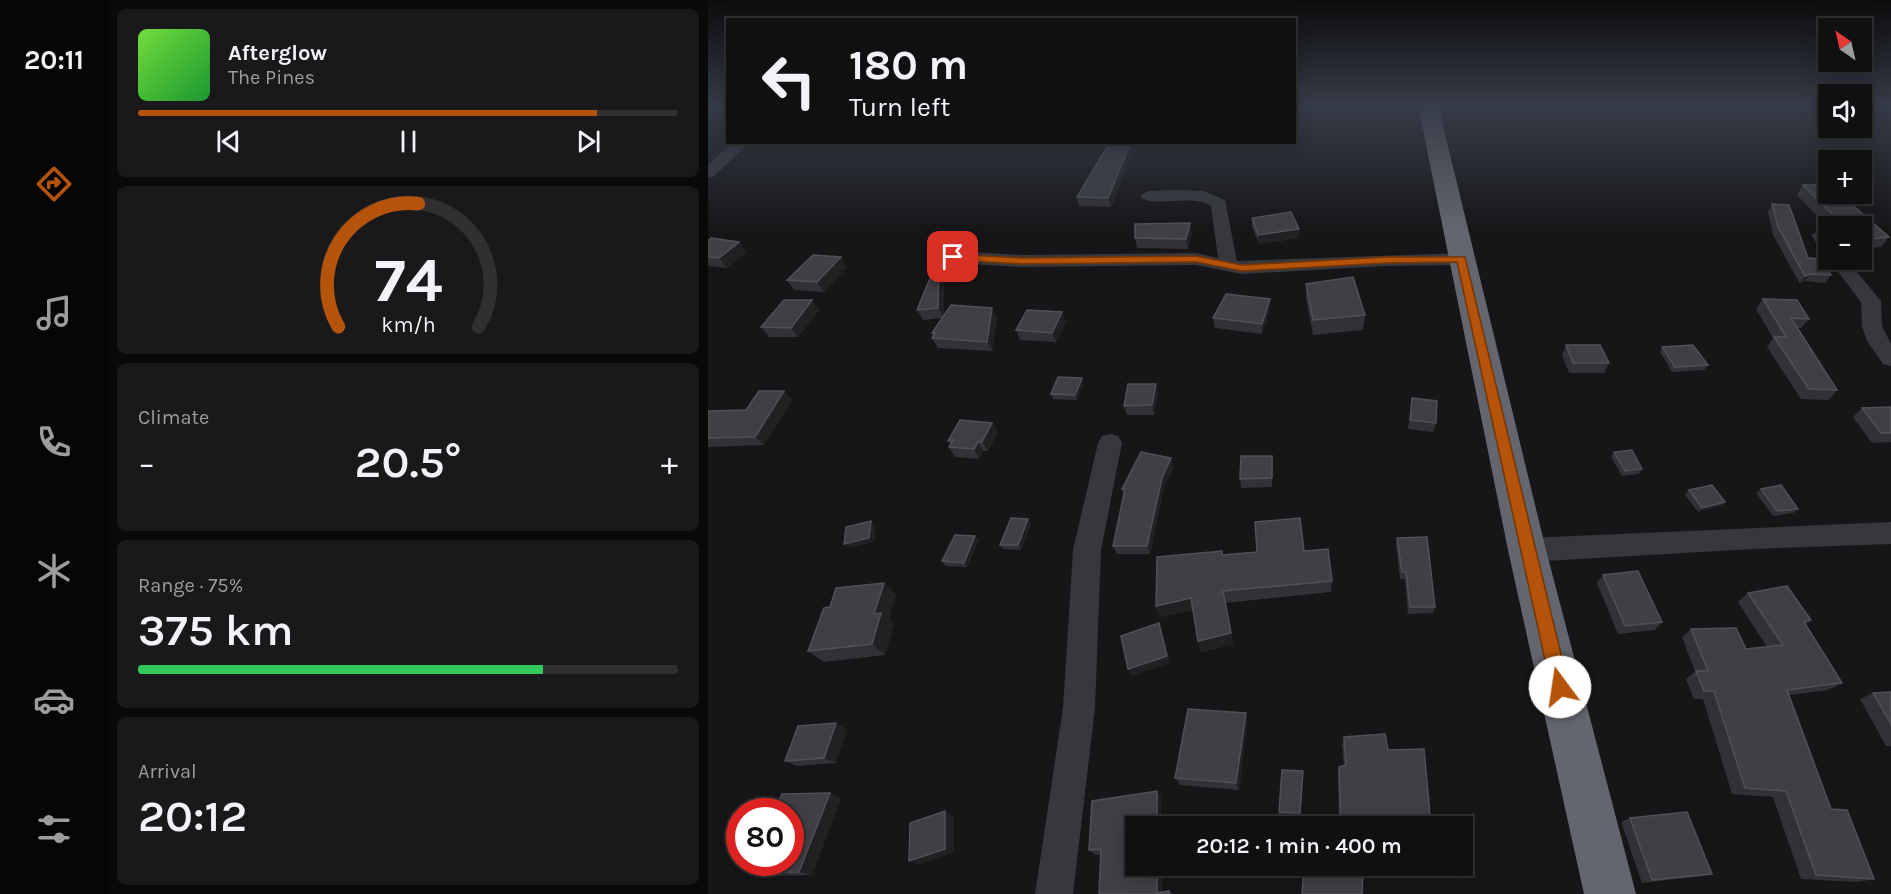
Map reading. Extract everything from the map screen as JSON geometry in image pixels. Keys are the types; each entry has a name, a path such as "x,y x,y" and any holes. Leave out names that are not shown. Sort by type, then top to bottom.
{"highway":[{"path":"1437,147 1527,550 1610,894"}],"street":[{"path":"708,173 738,147"},
{"path":"1148,196 1201,196 1219,204 1228,265"},
{"path":"953,257 1022,261 1196,259 1242,268 1386,260 1462,259"},
{"path":"1846,270 1871,301 1872,326 1877,341 1891,359"},
{"path":"1054,894 1079,708 1087,550 1110,443"},
{"path":"1527,550 1791,534 1891,533"}],"building":[{"path":"1107,147 1129,147 1108,198 1077,197"},
{"path":"1803,185 1818,185 1818,200"},
{"path":"1772,204 1789,205 1808,258 1818,259 1818,270 1828,270 1831,275 1805,276 1778,227"},
{"path":"1822,204 1851,204 1865,216 1834,216"},
{"path":"1291,212 1299,229 1258,235 1252,218"},
{"path":"1872,222 1889,237 1872,239"},
{"path":"1190,223 1186,239 1135,238 1135,224"},
{"path":"711,238 739,242 719,258 708,257 708,241"},
{"path":"813,255 841,257 817,282 787,280"},
{"path":"938,259 938,308 917,310"},
{"path":"1353,277 1365,315 1313,320 1306,284"},
{"path":"1226,294 1270,299 1262,324 1213,318"},
{"path":"1763,299 1797,300 1809,319 1791,318 1837,390 1809,389 1774,337 1786,337"},
{"path":"784,300 812,300 791,328 761,327"},
{"path":"951,305 992,308 987,342 932,338 935,333 932,333"},
{"path":"1027,310 1062,312 1052,333 1016,330"},
{"path":"1566,345 1600,345 1609,363 1573,363"},
{"path":"1693,345 1708,365 1675,367 1662,347"},
{"path":"1058,377 1082,378 1075,395 1051,394"},
{"path":"1128,384 1156,384 1152,405 1124,406"},
{"path":"759,391 784,391 755,437 708,438 708,411 746,410"},
{"path":"1412,398 1437,401 1436,423 1410,420"},
{"path":"1891,407 1891,433 1881,433 1862,408"},
{"path":"960,420 992,423 982,442 978,442 974,449 949,447 953,440 948,441"},
{"path":"1632,450 1642,469 1625,471 1614,452"},
{"path":"1141,452 1171,458 1162,478 1147,546 1113,546 1125,489 1122,489"},
{"path":"1241,456 1272,456 1272,478 1240,479"},
{"path":"1712,485 1725,502 1702,508 1689,490"},
{"path":"1781,485 1798,509 1777,511 1761,489"},
{"path":"1011,518 1028,519 1018,545 1000,545"},
{"path":"1300,518 1304,551 1328,549 1332,581 1223,591 1231,633 1198,641 1191,598 1156,606 1157,557 1222,551 1222,555 1257,552 1255,522"},
{"path":"871,521 869,538 844,544 846,527"},
{"path":"955,535 975,536 964,563 942,561"},
{"path":"1427,537 1435,607 1410,607 1406,572 1402,572 1397,538"},
{"path":"1638,571 1662,622 1625,626 1603,575"},
{"path":"884,583 874,614 881,613 872,644 808,651 824,608 830,607 836,588"},
{"path":"1787,586 1811,620 1804,622 1842,683 1787,690 1831,809 1847,810 1874,879 1816,875 1786,791 1745,788 1714,691 1704,691 1696,671 1708,671 1691,629 1736,628 1746,649 1783,645 1748,593"},
{"path":"1159,623 1167,656 1128,669 1121,636"},
{"path":"1891,692 1891,724 1873,693"},
{"path":"1188,709 1246,713 1236,783 1175,778"},
{"path":"836,723 824,758 785,761 798,726"},
{"path":"1385,734 1388,750 1424,749 1430,816 1341,816 1339,767 1346,765 1344,737"},
{"path":"1282,770 1303,771 1300,813 1279,812"},
{"path":"1157,791 1157,816 1125,816 1125,876 1157,876 1157,893 1169,891 1169,894 1099,894 1101,849 1089,850 1092,801"},
{"path":"830,793 804,859 804,798 780,798 782,794"},
{"path":"945,811 945,849 909,861 910,823"},
{"path":"1687,812 1712,874 1652,880 1630,818"},
{"path":"1303,876 1363,876 1362,894 1302,894"}],"route":[{"path":"953,257 1022,261 1196,259 1242,268 1386,260 1462,259 1560,687"}]}
